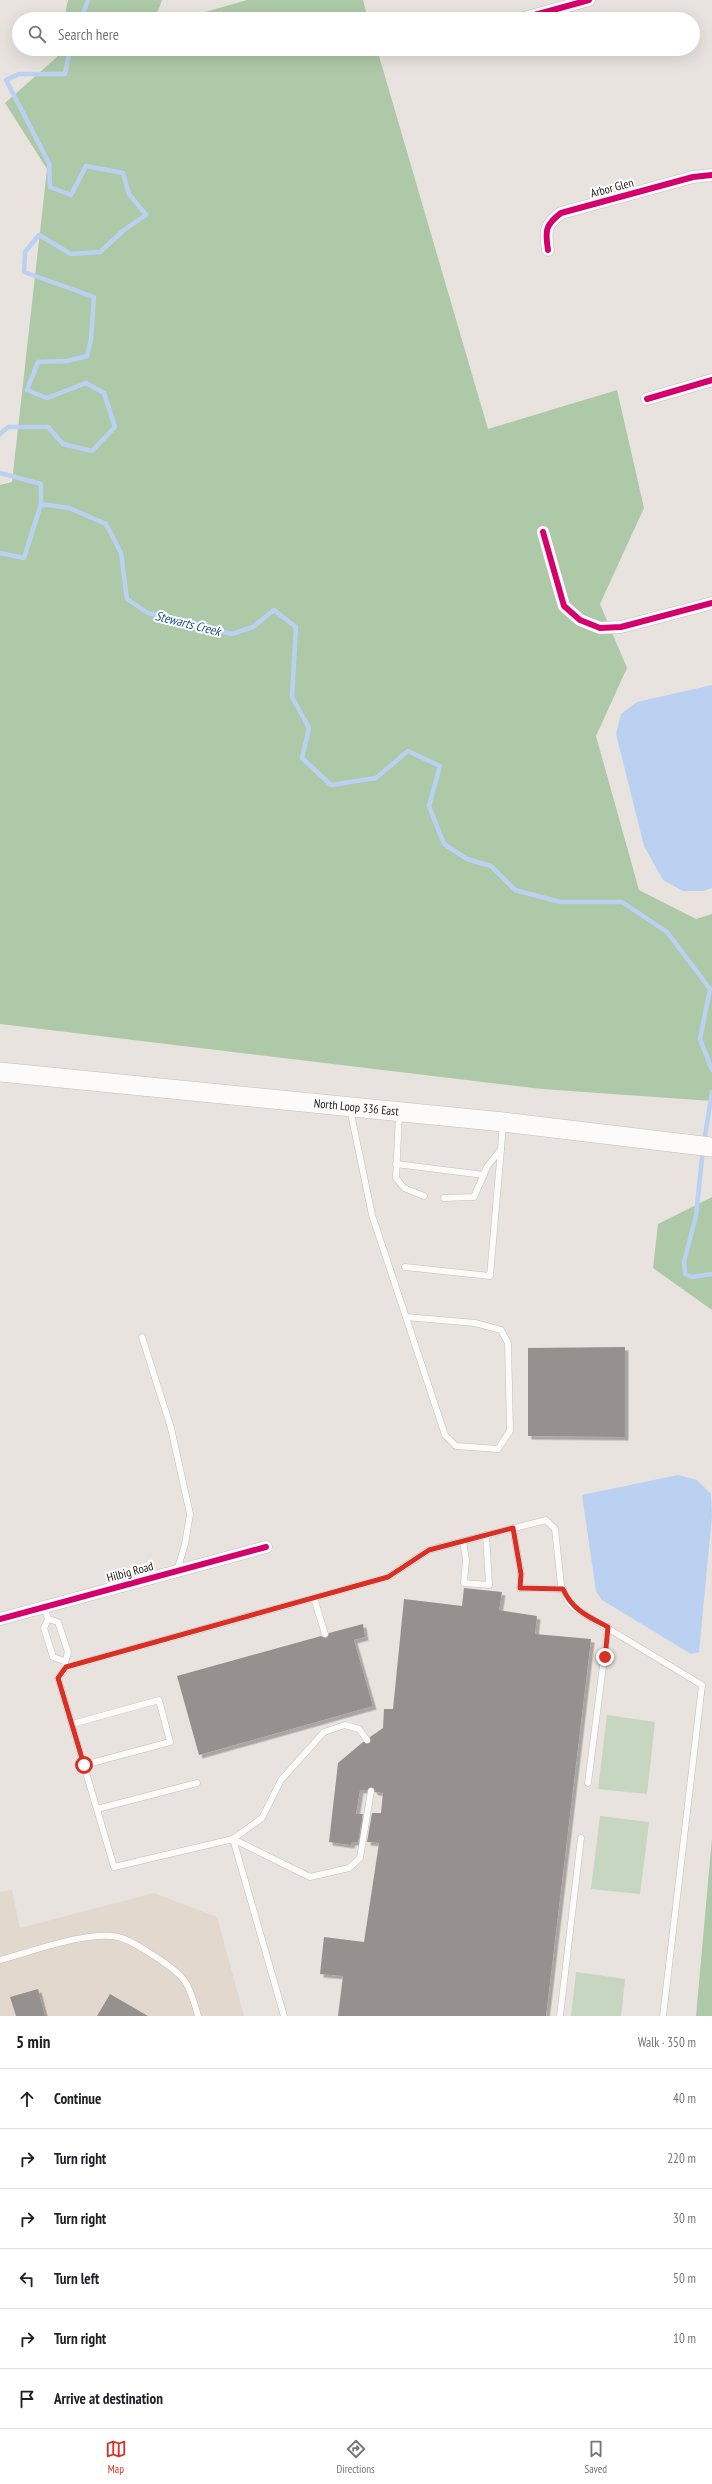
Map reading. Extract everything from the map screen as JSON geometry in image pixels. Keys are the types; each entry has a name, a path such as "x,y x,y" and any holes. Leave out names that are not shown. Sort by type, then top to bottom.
{"main road":[{"name":"North Loop 336 East","path":"0,1072 503,1122 712,1147"}],"street":[{"path":"545,12 589,0"},
{"name":"Arbor Glen","path":"548,250 545,234 549,222 560,213 693,177 712,175"},
{"path":"647,398 712,380"},
{"path":"543,532 564,606 580,620 600,628 621,627 712,602"},
{"name":"Hilbig Road","path":"0,1619 46,1613 177,1570 266,1547"}],"lane":[{"path":"350,1107 372,1214 406,1317 445,1435 456,1446 498,1449 510,1432 508,1343 501,1330 475,1323 406,1317"},
{"path":"399,1112 396,1178 404,1188 424,1196"},
{"path":"405,1266 490,1276 503,1122"},
{"path":"444,1198 474,1197 487,1167 501,1150"},
{"path":"396,1164 484,1175"},
{"path":"142,1337 171,1428 190,1514 185,1544 177,1570"},
{"path":"367,1740 359,1729 345,1725 324,1732 281,1780 262,1818 233,1838 114,1867 58,1678 65,1664 68,1652 58,1622 46,1613 44,1628 53,1657 65,1664 388,1577 429,1550 546,1520 555,1529 563,1589 568,1601 574,1608 608,1627 702,1685 663,2016"},
{"path":"513,1528 521,1574 520,1588 563,1589"},
{"path":"463,1541 466,1560 464,1583 489,1585 486,1535"},
{"path":"314,1598 325,1634"},
{"path":"588,1783 608,1627"},
{"path":"72,1724 159,1700 170,1742 84,1765"},
{"path":"97,1809 197,1783"},
{"path":"233,1838 310,1877 349,1868 360,1858 371,1791"},
{"path":"233,1838 284,2016"},
{"path":"560,2016 581,1838"},
{"path":"0,1960 90,1936 119,1937 131,1942 178,1972 186,1981 198,2016"}],"shaded area":[{"path":"12,1890 20,1928 154,1893 217,1917 244,2016 0,2016 0,1892"}],"green space":[{"path":"68,0 162,0 158,12 65,12"},
{"path":"247,0 363,0 366,12 205,12"},
{"path":"379,56 488,429 617,390 644,508 600,604 627,668 596,736 639,890 696,919 712,914 712,1101 542,1089 0,1024 0,485 12,482 47,169 5,103 57,57"},
{"path":"712,1197 712,1310 653,1268 658,1224"},
{"path":"607,1715 655,1722 647,1794 598,1789"},
{"path":"600,1816 649,1822 640,1894 591,1889"},
{"path":"712,1838 712,2016 696,2016"},
{"path":"576,1972 625,1979 621,2016 571,2016"}],"water":[{"path":"712,685 712,888 703,891 683,891 663,880 644,846 616,734 621,714 637,702"},
{"path":"678,1475 697,1480 711,1494 712,1516 699,1652 691,1654 602,1600 596,1591 582,1495"}],"building":[{"path":"625,1347 625,1437 528,1436 528,1348"},
{"path":"464,1588 502,1592 499,1610 537,1616 535,1634 591,1639 546,2016 338,2016 343,1976 320,1974 324,1937 364,1942 379,1843 367,1842 372,1813 381,1813 383,1793 375,1792 371,1787 367,1790 360,1790 356,1814 363,1814 358,1842 352,1842 351,1845 329,1842 338,1763 363,1742 370,1743 370,1737 383,1728 384,1709 393,1709 404,1599 462,1606"},
{"path":"363,1624 365,1637 354,1640 373,1706 199,1755 177,1676 321,1636 326,1638 329,1633"},
{"path":"38,1989 45,2016 16,2016 10,1997"},
{"path":"110,1994 148,2016 97,2016"}],"waterway":[{"path":"84,12 88,0"},
{"path":"0,434 8,427 48,427 63,444 92,451 115,427 104,393 86,383 47,398 27,390 38,362 67,361 87,356 91,339 94,297 24,272 25,252 39,235 71,254 100,252 124,230 146,215 129,194 123,173 86,166 71,195 50,187 49,163 6,80 19,74 65,74 69,56"},
{"path":"0,473 41,484 41,504"},
{"name":"Stewarts Creek","path":"0,553 24,558 41,504 69,508 106,524 121,553 127,599 148,613 232,634 253,627 274,610 296,627 292,697 309,728 302,758 331,785 376,778 408,751 440,766 429,806 444,844 467,859 491,866 515,890 560,902 622,902 667,932 710,989"},
{"path":"710,989 700,1039 712,1070"},
{"path":"704,1142 712,1092"},
{"name":"Stewarts Creek","path":"703,1149 696,1216 684,1262 685,1274 692,1277 712,1274"}],"cycle path":[{"path":"545,12 589,0"},
{"path":"548,250 547,229 552,221 561,213 693,177 712,175"},
{"path":"647,399 712,380"},
{"path":"543,532 564,606 580,620 600,628 621,627 712,603"},
{"path":"0,1619 266,1547"}],"route":[{"path":"84,1765 58,1678 66,1667 388,1577 429,1550 513,1528 521,1574 520,1588 563,1589 568,1601 574,1608 608,1627 605,1657"}]}
